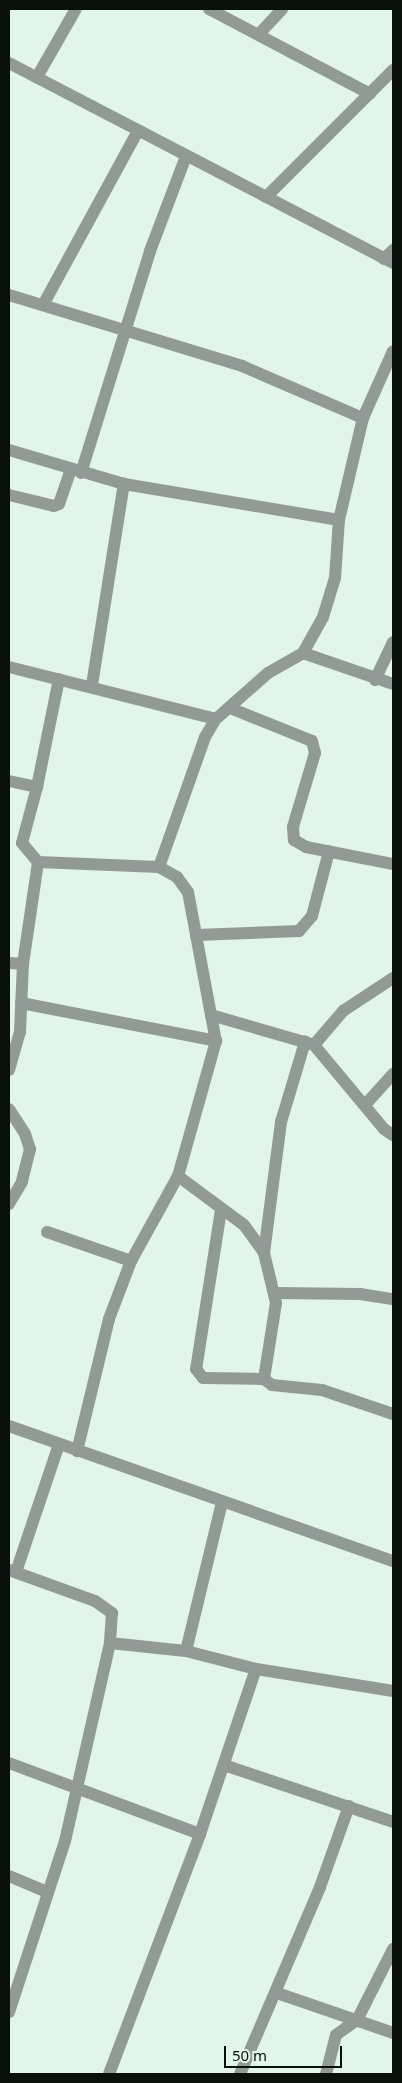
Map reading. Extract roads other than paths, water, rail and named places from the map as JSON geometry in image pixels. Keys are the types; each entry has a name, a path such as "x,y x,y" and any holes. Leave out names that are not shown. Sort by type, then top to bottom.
{"street":[{"path":"36,77 76,9"},
{"path":"209,9 370,94"},
{"path":"259,34 282,9"},
{"path":"9,63 266,197 390,257"},
{"path":"266,197 393,70"},
{"path":"43,305 138,131"},
{"path":"9,495 54,506 59,504 76,471 128,330 150,251 186,156"},
{"path":"9,295 242,366 363,418"},
{"path":"159,866 205,737 216,719 268,673 303,653 323,616 335,578 339,520 363,418 393,351"},
{"path":"9,450 124,484 339,520"},
{"path":"92,685 124,484"},
{"path":"375,680 393,642"},
{"path":"303,653 375,680 393,684"},
{"path":"9,667 92,685 216,719"},
{"path":"59,679 37,787 22,843 38,862 159,866 177,877 188,892 216,1041 178,1176 131,1261 109,1319 77,1450"},
{"path":"230,708 312,742 315,753 292,827 294,840 329,851 393,864"},
{"path":"9,781 37,787"},
{"path":"196,935 299,931 312,916 329,851"},
{"path":"9,1070 20,1032 23,964 38,862"},
{"path":"9,963 23,964"},
{"path":"264,1253 282,1122 310,1043 343,1011 393,978"},
{"path":"21,1003 133,1022 216,1041"},
{"path":"211,1015 310,1043 393,1135"},
{"path":"365,1104 393,1074"},
{"path":"9,1109 26,1134 30,1149 22,1182 9,1204"},
{"path":"178,1176 221,1210 244,1225 264,1253 275,1293 264,1379"},
{"path":"221,1210 196,1369 203,1378 264,1379 272,1385 322,1390 393,1414"},
{"path":"47,1232 131,1261"},
{"path":"275,1293 360,1294 393,1299"},
{"path":"9,1426 393,1561"},
{"path":"9,2012 77,1789 110,1643 112,1613 95,1601 12,1571 59,1444"},
{"path":"186,1651 222,1502"},
{"path":"110,1643 186,1651 256,1669 393,1691"},
{"path":"109,2074 200,1834 256,1669"},
{"path":"9,1763 200,1834"},
{"path":"224,1765 349,1806 392,1817"},
{"path":"240,2074 277,1993 349,1806"},
{"path":"9,1876 47,1892"},
{"path":"326,2074 336,2035 357,2020 393,1949"},
{"path":"277,1993 393,2033"}]}
